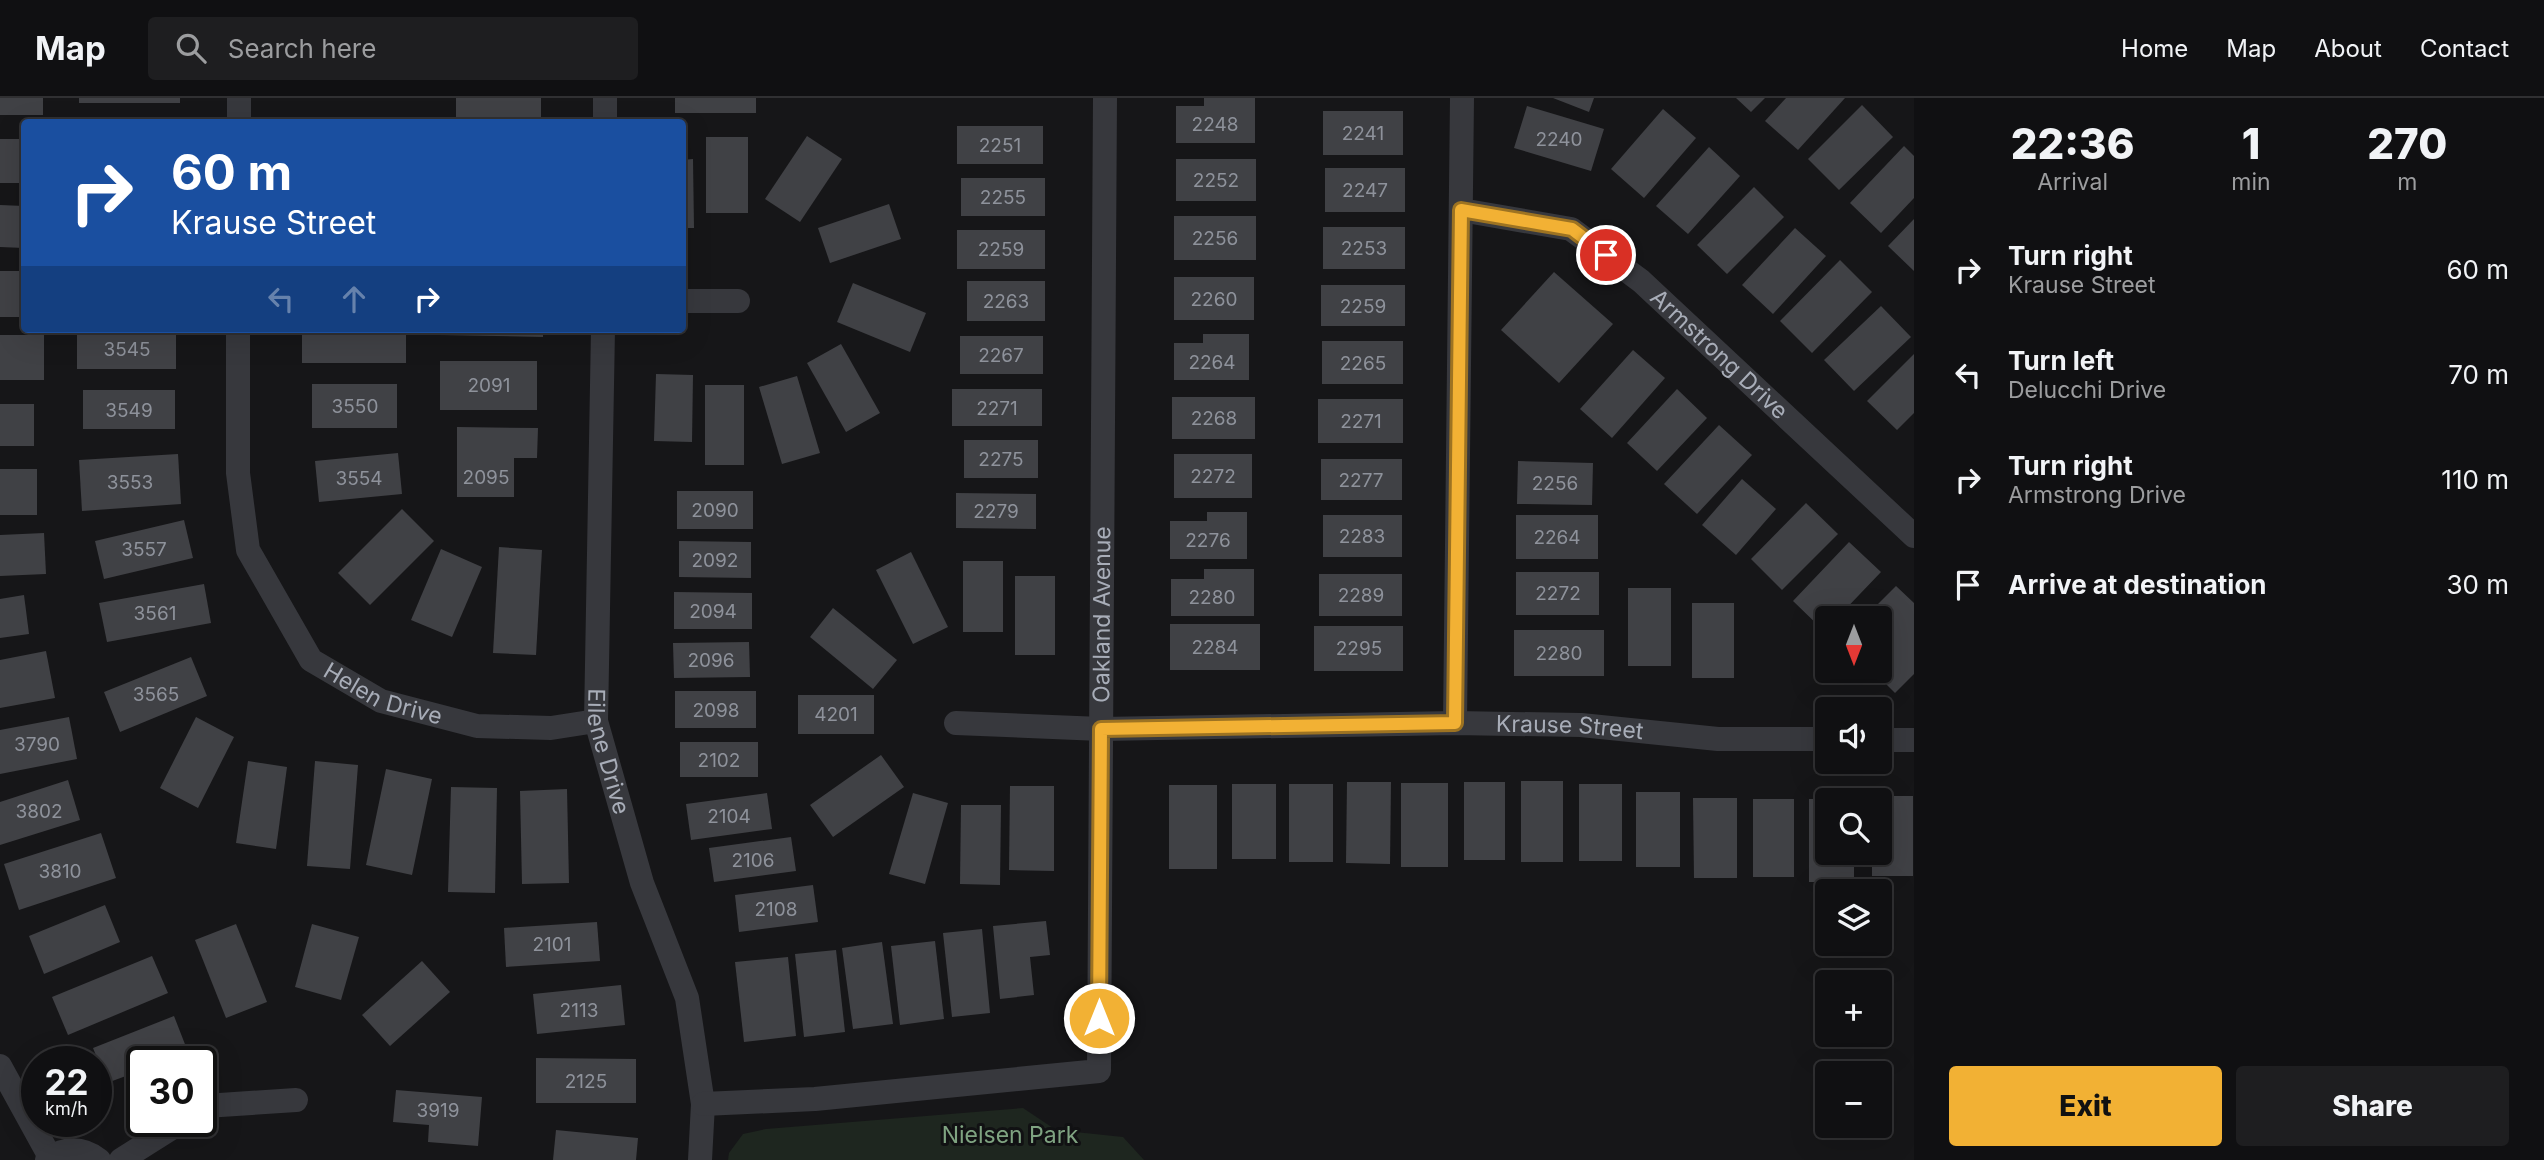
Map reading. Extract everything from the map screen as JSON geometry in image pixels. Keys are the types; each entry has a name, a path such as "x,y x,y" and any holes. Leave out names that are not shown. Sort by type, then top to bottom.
{"street":[{"path":"239,98 239,119"},
{"path":"605,119 606,98"},
{"name":"Oakland Avenue","path":"703,1104 815,1099 1099,1070 1105,98"},
{"path":"1455,723 1462,98"},
{"name":"Armstrong Drive","path":"1461,210 1572,229 1641,281 1914,536"},
{"path":"686,302 738,301"},
{"name":"Helen Drive","path":"238,333 238,473 248,551 312,660 381,701 477,726 551,728 596,722"},
{"name":"Eilene Drive","path":"603,333 596,722 642,883 687,998 703,1104 700,1160"},
{"name":"Krause Street","path":"956,723 1101,729 1455,723 1581,725 1718,739 1815,740"},
{"path":"1892,740 1914,740"},
{"path":"0,1066 49,1158 65,1150 81,1150 99,1160"},
{"path":"217,1105 296,1100"},
{"path":"121,1160 157,1137"}],"green space":[{"name":"Nielsen Park","path":"1023,1108 1056,1130 1123,1137 1144,1160 728,1160 729,1153 743,1134 766,1129"}],"building":[{"path":"0,98 43,98 43,115 0,115"},
{"path":"79,98 180,98 180,103 79,103"},
{"path":"456,98 541,98 541,119 456,119"},
{"path":"675,98 756,98 756,113 675,113"},
{"path":"1204,98 1255,98 1255,143 1176,143 1176,106 1204,106"},
{"path":"1553,98 1594,98 1589,112"},
{"path":"1736,98 1765,98 1751,112"},
{"path":"1786,98 1845,98 1798,150 1765,121"},
{"path":"1862,105 1893,137 1839,190 1808,159"},
{"path":"1527,106 1604,129 1591,171 1514,148"},
{"path":"1663,109 1696,138 1644,198 1611,169"},
{"path":"1323,111 1403,111 1403,155 1323,155"},
{"path":"957,126 1043,126 1043,164 957,164"},
{"path":"807,136 842,159 800,222 765,199"},
{"path":"706,137 748,137 748,213 706,213"},
{"path":"0,139 21,139 21,183 0,183"},
{"path":"1904,146 1914,156 1914,198 1881,233 1850,203"},
{"path":"1709,147 1740,176 1688,234 1656,206"},
{"path":"693,159 694,228 686,228 686,160"},
{"path":"1176,159 1256,159 1256,201 1176,201"},
{"path":"1325,168 1405,168 1405,212 1325,212"},
{"path":"961,178 1045,178 1045,216 961,216"},
{"path":"1754,187 1784,217 1727,274 1697,245"},
{"path":"889,204 901,239 830,263 818,228"},
{"path":"0,205 21,206 21,248 0,247"},
{"path":"1174,216 1256,216 1256,260 1174,260"},
{"path":"1914,219 1914,271 1888,246"},
{"path":"1323,227 1405,227 1405,269 1323,269"},
{"path":"1795,228 1826,256 1773,314 1742,285"},
{"path":"957,230 1045,230 1045,269 957,269"},
{"path":"1840,260 1872,292 1812,353 1780,321"},
{"path":"0,271 21,271 21,317 0,317"},
{"path":"1554,272 1613,324 1559,383 1501,330"},
{"path":"1174,277 1254,277 1254,320 1174,320"},
{"path":"967,281 1045,281 1045,321 967,321"},
{"path":"853,283 926,313 910,352 837,322"},
{"path":"1321,285 1405,285 1405,326 1321,326"},
{"path":"1881,306 1911,337 1854,391 1824,360"},
{"path":"77,333 176,333 176,369 77,369"},
{"path":"302,333 406,333 406,363 302,363"},
{"path":"543,333 543,337 439,335"},
{"path":"1203,334 1249,334 1249,380 1174,380 1174,343 1203,343"},
{"path":"0,335 44,335 44,380 0,380"},
{"path":"960,336 1043,336 1043,374 960,374"},
{"path":"1322,341 1403,341 1403,384 1322,384"},
{"path":"841,344 880,413 846,432 807,363"},
{"path":"1633,350 1665,378 1612,438 1580,409"},
{"path":"1914,354 1914,413 1897,430 1867,401"},
{"path":"440,361 537,361 537,410 440,410"},
{"path":"656,374 693,375 692,442 654,441"},
{"path":"797,376 820,453 782,464 759,387"},
{"path":"312,384 397,384 397,428 312,428"},
{"path":"705,385 744,385 744,465 705,465"},
{"path":"952,389 1042,389 1042,426 952,426"},
{"path":"1677,389 1707,418 1657,471 1627,443"},
{"path":"83,390 175,390 175,429 83,429"},
{"path":"1172,397 1255,397 1255,439 1172,439"},
{"path":"1318,399 1403,399 1403,443 1318,443"},
{"path":"0,404 34,404 34,446 0,446"},
{"path":"1719,425 1752,455 1697,514 1664,484"},
{"path":"457,427 538,428 537,458 514,458 514,497 457,497"},
{"path":"964,440 1038,440 1038,478 964,478"},
{"path":"398,453 402,494 319,502 315,461"},
{"path":"178,454 181,504 82,511 79,460"},
{"path":"1174,454 1252,454 1252,498 1174,498"},
{"path":"1321,459 1402,459 1402,500 1321,500"},
{"path":"1518,461 1593,463 1592,505 1517,504"},
{"path":"0,469 37,469 37,515 0,515"},
{"path":"1742,479 1776,509 1736,555 1702,525"},
{"path":"677,491 753,491 753,529 677,529"},
{"path":"956,493 1036,494 1036,529 956,528"},
{"path":"1806,503 1838,534 1782,590 1751,559"},
{"path":"402,509 434,541 370,605 338,573"},
{"path":"1207,512 1247,512 1247,559 1170,559 1170,521 1207,521"},
{"path":"1323,515 1402,515 1402,557 1323,557"},
{"path":"1516,515 1598,515 1598,559 1516,559"},
{"path":"184,520 193,558 104,579 95,541"},
{"path":"44,533 46,574 0,576 0,535"},
{"path":"679,541 751,542 751,578 679,577"},
{"path":"1849,542 1881,572 1848,606 1815,606 1815,622 1793,601"},
{"path":"499,547 542,550 536,655 493,653"},
{"path":"441,549 482,567 452,637 411,620"},
{"path":"911,552 948,627 913,644 876,570"},
{"path":"963,561 1003,561 1003,632 963,632"},
{"path":"1204,569 1254,569 1254,616 1171,616 1171,579 1204,579"},
{"path":"1516,572 1599,572 1599,615 1516,615"},
{"path":"1319,574 1402,574 1402,616 1319,616"},
{"path":"1015,576 1055,576 1055,655 1015,655"},
{"path":"204,584 211,623 107,642 99,603"},
{"path":"1896,586 1914,603 1914,674 1895,693 1885,683 1892,683 1892,606 1876,606"},
{"path":"1628,588 1671,588 1671,666 1628,666"},
{"path":"674,592 752,593 752,629 674,629"},
{"path":"24,595 29,634 0,638 0,599"},
{"path":"1692,603 1734,603 1734,678 1692,678"},
{"path":"833,608 897,660 873,689 810,637"},
{"path":"1170,624 1260,624 1260,670 1170,670"},
{"path":"1314,626 1403,626 1403,671 1314,671"},
{"path":"1514,630 1604,630 1604,676 1514,676"},
{"path":"749,642 750,677 674,678 673,643"},
{"path":"46,651 55,698 0,708 0,660"},
{"path":"191,657 207,696 120,732 104,692"},
{"path":"675,691 756,691 756,728 675,728"},
{"path":"798,695 874,695 874,734 798,734"},
{"path":"69,717 77,759 0,774 0,730"},
{"path":"196,717 234,737 198,808 160,788"},
{"path":"680,742 758,742 758,777 680,777"},
{"path":"881,755 904,787 833,837 810,805"},
{"path":"248,761 287,767 276,849 236,843"},
{"path":"315,761 358,765 350,869 307,866"},
{"path":"386,769 432,779 412,875 366,865"},
{"path":"68,780 80,820 0,845 0,802"},
{"path":"1521,781 1563,781 1563,862 1521,862"},
{"path":"1347,782 1391,782 1390,864 1346,863"},
{"path":"1464,782 1505,782 1505,860 1464,860"},
{"path":"1401,783 1448,783 1448,867 1401,867"},
{"path":"1232,784 1276,784 1276,859 1232,859"},
{"path":"1289,784 1333,784 1333,862 1289,862"},
{"path":"1579,784 1622,784 1622,861 1579,861"},
{"path":"1169,785 1217,785 1217,869 1169,869"},
{"path":"1010,786 1054,786 1054,871 1009,870"},
{"path":"451,787 497,788 495,893 448,892"},
{"path":"567,789 569,883 522,884 520,791"},
{"path":"1636,792 1680,792 1680,867 1636,867"},
{"path":"767,793 772,829 691,840 686,804"},
{"path":"913,793 948,803 925,884 889,874"},
{"path":"1892,796 1913,796 1913,876 1872,876 1872,865 1892,865"},
{"path":"1693,798 1737,798 1737,878 1694,878"},
{"path":"1753,799 1794,799 1794,877 1753,877"},
{"path":"1809,799 1815,799 1815,865 1854,865 1854,879 1815,879 1815,882 1809,882"},
{"path":"961,805 1001,805 1000,885 960,884"},
{"path":"101,833 116,878 19,910 4,864"},
{"path":"791,837 796,871 714,882 709,848"},
{"path":"813,885 818,922 739,932 735,895"},
{"path":"105,905 120,942 44,974 29,936"},
{"path":"1046,921 1050,955 1030,957 1034,995 1000,999 993,926"},
{"path":"597,922 600,961 506,967 504,928"},
{"path":"236,924 267,1002 226,1018 195,940"},
{"path":"312,924 359,937 341,1000 295,987"},
{"path":"982,929 990,1013 952,1017 943,933"},
{"path":"935,941 944,1019 900,1025 891,946"},
{"path":"882,942 893,1024 853,1029 842,948"},
{"path":"836,950 845,1032 804,1037 795,954"},
{"path":"152,956 168,993 68,1035 52,997"},
{"path":"788,957 796,1036 744,1042 735,962"},
{"path":"422,961 450,992 390,1046 362,1015"},
{"path":"621,985 625,1025 537,1034 533,994"},
{"path":"174,1016 186,1046 126,1046 126,1076 112,1081 112,1046 98,1046"},
{"path":"536,1058 636,1059 636,1103 536,1103"},
{"path":"396,1090 482,1097 478,1146 428,1142 429,1125 393,1122"},
{"path":"556,1130 638,1138 636,1160 553,1160"}],"route":[{"path":"1099,1018 1101,729 1455,723 1461,210 1572,229 1606,255"}]}
